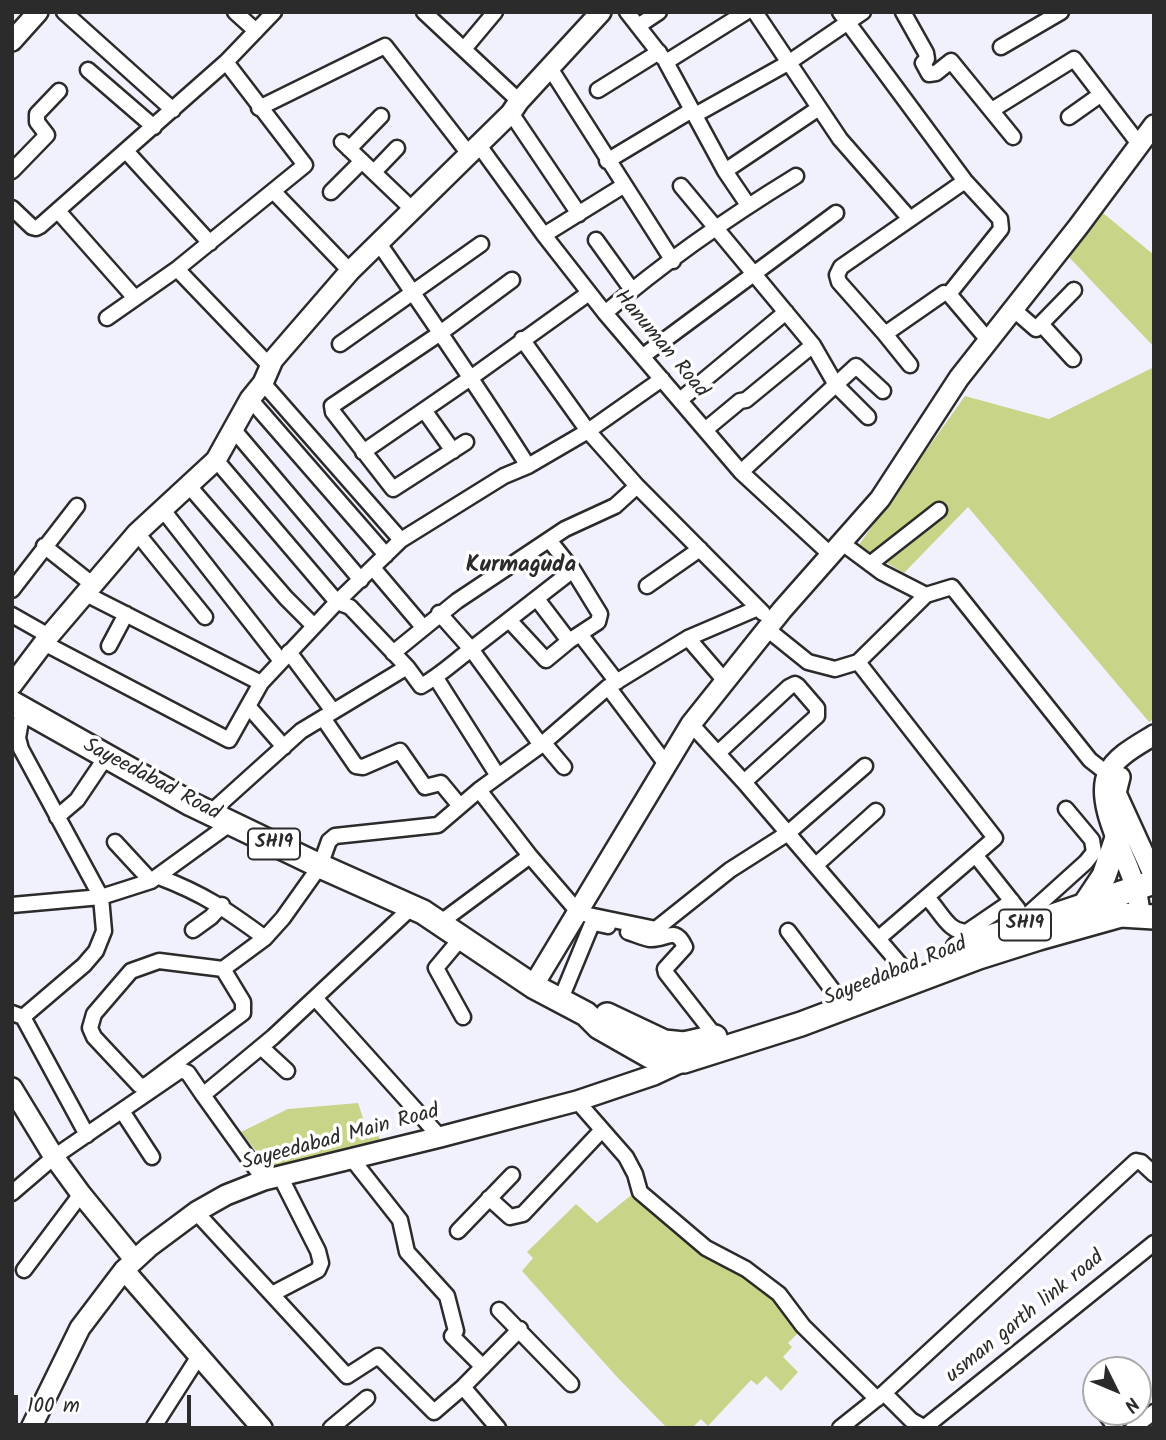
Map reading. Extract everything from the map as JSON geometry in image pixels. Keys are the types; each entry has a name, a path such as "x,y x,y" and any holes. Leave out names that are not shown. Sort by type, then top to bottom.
{"main road":[{"name":"Sayeedabad Road","path":"17,706 220,818 440,922 533,986 586,1014 607,1015 667,1057 801,1024 979,957 1139,916"},
{"path":"1084,906 1104,876 1117,838"},
{"name":"Sayeedabad Road","path":"667,1057 716,1037 837,996 1027,920 1084,906 1147,882"}],"street":[{"path":"12,41 38,12"},
{"path":"64,12 173,110"},
{"path":"236,12 256,31"},
{"path":"12,208 36,228 226,62 274,12"},
{"path":"424,12 464,49 515,107 579,214"},
{"path":"464,49 495,12"},
{"path":"12,685 88,588 137,533 216,460 266,374 350,271 515,107 601,12"},
{"path":"627,12 663,57 725,172 748,205"},
{"path":"638,26 659,12"},
{"path":"598,90 746,12"},
{"path":"755,12 840,139 910,219"},
{"path":"607,161 788,63 844,17 863,12"},
{"path":"902,12 926,52 927,59 923,63 929,74 936,73 951,61 1013,137"},
{"path":"1001,47 1061,12"},
{"path":"844,17 965,181 1000,219 1002,225 949,294 938,295 885,334"},
{"name":"Hanuman Road","path":"259,108 384,46 474,149 605,313 741,472 836,549 870,564 880,572 926,595"},
{"path":"992,110 1074,59 1139,144"},
{"path":"107,318 210,243 305,165 226,62"},
{"path":"550,68 673,261"},
{"path":"88,70 154,127"},
{"path":"12,171 47,135 37,122 37,114 59,91"},
{"path":"1069,117 1100,95"},
{"path":"725,172 819,108"},
{"path":"381,116 346,145 412,209"},
{"path":"533,986 691,724 770,626 880,499 959,378 1154,125"},
{"path":"374,172 397,148"},
{"path":"126,151 210,243"},
{"path":"331,192 362,160"},
{"path":"605,313 715,228 796,176"},
{"path":"911,365 839,282 836,275 841,267 965,181"},
{"path":"544,235 623,186"},
{"path":"681,187 813,345 836,385 868,416"},
{"path":"274,192 350,271"},
{"path":"58,211 135,298"},
{"path":"643,356 836,213"},
{"path":"596,240 632,290"},
{"path":"378,242 439,334 472,377 528,466"},
{"path":"340,344 481,244"},
{"path":"177,268 401,540"},
{"path":"466,442 397,489 393,489 333,412 332,406 439,334 512,280"},
{"path":"1013,309 1036,329 1074,290"},
{"path":"363,452 589,293"},
{"path":"949,294 988,340"},
{"path":"680,400 786,312"},
{"path":"1041,324 1073,359"},
{"path":"522,339 588,431 758,608 770,626 808,662 835,668 858,662 926,595 951,587 1090,760 1112,778"},
{"path":"705,430 813,345"},
{"path":"741,472 857,366 883,391"},
{"path":"12,615 46,640 229,740 261,683 337,602 401,540 505,476 528,466 588,431 662,379"},
{"path":"250,399 386,555"},
{"path":"424,410 453,451"},
{"path":"233,429 361,580"},
{"path":"216,460 337,602 350,607 407,667 421,686 436,678 573,570"},
{"path":"393,653 439,613 565,529 615,506 637,485"},
{"path":"189,486 286,598 314,626"},
{"path":"12,590 77,506"},
{"path":"163,510 285,656 328,715 356,766 363,767 400,751 425,787 441,783 460,806"},
{"path":"870,564 939,510"},
{"path":"137,533 205,617"},
{"path":"509,620 546,660 598,622 600,614 573,570 549,540"},
{"path":"44,546 88,588 126,614 261,683"},
{"path":"647,586 700,549"},
{"path":"373,568 423,627"},
{"path":"537,598 613,685 666,764"},
{"path":"178,1066 142,1086 94,1037 90,1028 91,1020 131,971 159,961 223,969 265,938 283,918 320,866 329,841 335,836 438,825 613,685 688,638 758,608"},
{"path":"439,613 471,649 542,743 564,767"},
{"path":"109,646 126,614"},
{"path":"688,638 725,681"},
{"path":"858,662 995,839 879,937"},
{"path":"12,905 101,897 155,879 220,818 301,731 407,667"},
{"path":"436,678 498,776"},
{"path":"718,753 792,685 798,686 817,708 817,716 744,782"},
{"path":"17,706 21,749 101,897 104,931 96,951 85,965 17,1015 86,1135"},
{"path":"248,706 284,747"},
{"path":"691,724 879,937 904,969"},
{"path":"1139,916 1147,882 1112,778 1116,761 1154,735"},
{"path":"1147,882 1117,838 1106,810 1104,788 1112,778 1154,750"},
{"path":"57,817 77,800 106,757"},
{"path":"479,790 579,913 656,929 730,870 788,833 865,766"},
{"path":"980,861 1027,920 1094,852 1092,840 1066,809"},
{"path":"816,865 876,811"},
{"path":"115,842 155,879 196,891 222,905 265,938"},
{"path":"440,922 530,856"},
{"path":"931,902 955,931 961,933 1012,901"},
{"path":"193,930 222,905"},
{"path":"204,1095 261,1047 412,907"},
{"path":"560,1001 590,926 594,923 652,939 673,934 679,937 685,947 665,969 666,973 716,1037"},
{"path":"788,931 837,996"},
{"path":"462,937 436,968 463,1017"},
{"path":"12,1193 54,1157 122,1111 243,1013 243,1002 223,969"},
{"path":"315,998 440,1137"},
{"path":"261,1047 287,1071"},
{"name":"Sayeedabad Main Road","path":"31,1428 80,1328 129,1264 196,1212 226,1195 272,1178 577,1101 606,1090 667,1057"},
{"path":"178,1066 188,1073 272,1178 317,1251 321,1263 318,1270 272,1294"},
{"path":"12,1088 54,1157 129,1264 199,1356 262,1428"},
{"path":"577,1101 626,1157 635,1174 639,1192 706,1248 746,1269 779,1294 803,1326 881,1396 911,1420 925,1427"},
{"path":"122,1111 152,1157"},
{"path":"489,1198 510,1217 523,1214 601,1131"},
{"path":"352,1159 400,1220 407,1252 447,1296 456,1331 453,1336 483,1367"},
{"path":"840,1428 881,1396 1136,1161 1142,1162 1154,1174"},
{"path":"457,1231 512,1175"},
{"path":"24,1270 80,1194"},
{"path":"196,1212 347,1376 378,1356 434,1412 463,1387 520,1329"},
{"name":"usman garth link road","path":"925,1427 1154,1242"},
{"path":"499,1310 571,1384"},
{"path":"153,1428 199,1356"},
{"path":"463,1387 498,1428"},
{"path":"331,1428 367,1398"}],"green space":[{"path":"1103,213 1154,255 1154,347 1067,255"},
{"path":"1154,367 1154,719 1149,722 968,507 904,573 858,546 965,396 1049,419"},
{"path":"358,1103 368,1133 377,1131 380,1140 277,1168 257,1152 241,1132 288,1109"},
{"path":"635,1192 774,1293 798,1333 788,1343 792,1347 783,1357 798,1372 781,1391 766,1376 757,1385 751,1380 708,1426 701,1419 692,1428 667,1428 617,1377 522,1271 533,1258 527,1252 576,1204 597,1223"}],"district":[{"name":"Kurmaguda","path":"521,567"}]}
